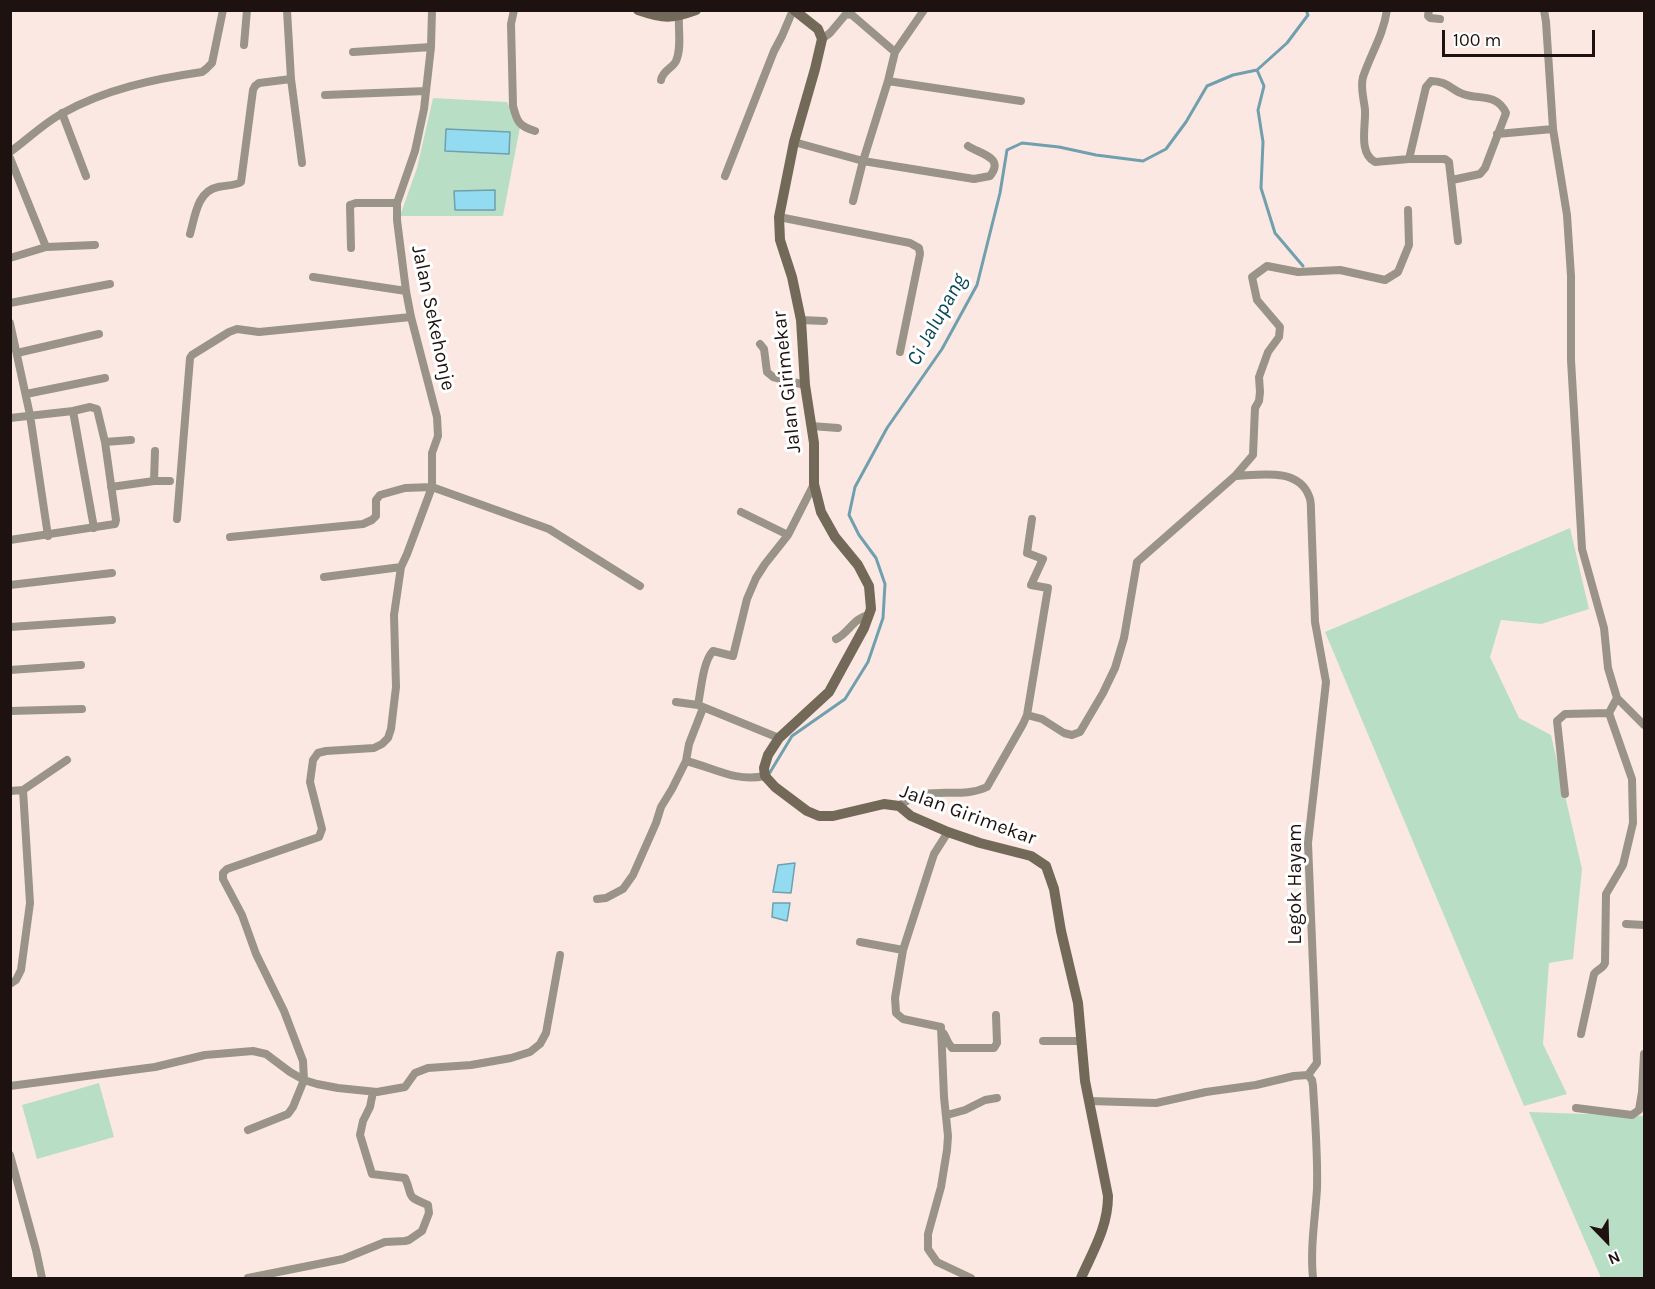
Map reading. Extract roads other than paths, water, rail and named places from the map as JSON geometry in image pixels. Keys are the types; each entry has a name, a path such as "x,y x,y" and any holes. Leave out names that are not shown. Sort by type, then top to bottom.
{"street":[{"path":"10,152 62,113 106,93 151,80 202,72 212,63 223,10"},
{"path":"244,45 248,10"},
{"path":"287,10 291,79 302,163"},
{"name":"Jalan Sekehonje","path":"431,489 432,453 438,436 437,417 411,317 397,220 398,203 416,151 426,91 432,10"},
{"path":"514,10 511,24 513,106 520,124 534,131"},
{"path":"638,10 661,17 679,16 696,10"},
{"path":"725,176 774,51 794,10 818,29 822,39 846,14 852,15 895,52"},
{"path":"853,201 895,52 924,10"},
{"path":"1387,10 1380,40 1363,79 1364,143 1367,154 1375,162 1409,159 1448,160 1458,241"},
{"path":"1429,10 1430,18 1440,18"},
{"path":"1544,10 1553,129 1567,215 1571,360 1582,549 1604,628 1608,668 1617,698 1644,725"},
{"path":"661,80 663,73 672,67 677,59 679,16"},
{"name":"Jalan Girimekar","path":"822,39 794,142 779,217 780,240 792,277 801,320 805,385 814,443 814,484 821,512 835,537 858,566 869,586 871,609 864,628 829,692 779,738 768,755 764,768 765,776 775,787 807,811 819,816 833,816 884,804 899,806 911,816 948,832 1031,856 1046,866 1054,889 1061,931 1078,1003 1085,1080 1108,1196 1105,1225 1081,1278"},
{"path":"353,52 431,47"},
{"path":"190,234 198,204 206,192 241,182 255,86 259,83 291,79"},
{"path":"888,81 1021,101"},
{"path":"1409,159 1426,87 1431,81 1438,81 1463,94 1489,97 1505,109 1506,113 1485,168 1480,174 1452,180"},
{"path":"325,95 426,91"},
{"path":"62,113 86,176"},
{"path":"1497,134 1553,129"},
{"path":"794,142 863,161 974,179 990,176 995,165 992,158 968,146"},
{"path":"10,158 46,247"},
{"path":"351,248 350,205 398,203"},
{"path":"1027,715 1042,719 1064,733 1072,735 1080,732 1115,668 1124,638 1137,562 1235,476 1253,455 1255,408 1260,392 1259,377 1268,352 1279,338 1280,327 1257,300 1252,277 1267,266 1298,272 1340,270 1385,280 1398,272 1409,245 1408,210"},
{"path":"779,217 910,243 920,248 900,352"},
{"path":"10,258 46,247 95,245"},
{"path":"313,277 406,291"},
{"path":"10,303 110,284"},
{"path":"177,519 192,355 237,329 259,332 411,317"},
{"path":"801,320 824,321"},
{"path":"10,323 30,415 48,536"},
{"path":"17,353 99,334"},
{"path":"760,344 764,349 769,375 805,385"},
{"path":"26,394 105,378"},
{"path":"10,418 90,407 97,409 105,442 116,520 114,524 94,528 10,540"},
{"path":"73,411 94,528"},
{"path":"811,426 838,428"},
{"path":"105,442 131,440"},
{"path":"154,481 155,451"},
{"name":"Legok Hayam","path":"1235,476 1281,474 1301,484 1309,496 1311,511 1315,622 1326,682 1308,843 1317,1063 1308,1075 1313,1086 1317,1151 1317,1190 1311,1260 1313,1278"},
{"path":"111,487 154,481 170,482"},
{"path":"597,899 606,898 623,889 633,875 661,807 686,760 700,707 704,670 709,656 713,651 733,656 747,599 756,578 788,535 814,484"},
{"path":"230,537 363,524 376,516 376,500 380,495 405,488 431,489 549,529 640,586"},
{"path":"248,1130 288,1114 304,1080 303,1061 284,1011 256,954 242,915 223,879 223,873 227,869 319,837 322,829 310,782 313,760 318,753 326,751 374,748 388,738 396,687 394,615 401,567 431,489"},
{"path":"741,512 788,535"},
{"path":"899,806 913,797 930,792 967,792 987,787 1023,724 1027,715 1048,588 1031,585 1043,559 1027,553 1032,519"},
{"path":"324,577 401,567"},
{"path":"10,585 112,573"},
{"path":"836,639 843,636 858,619 869,615"},
{"path":"10,627 112,620"},
{"path":"10,670 81,665"},
{"path":"1581,1034 1594,974 1605,963 1606,894 1623,865 1634,823 1632,779 1609,713 1617,698"},
{"path":"676,702 700,707 779,738"},
{"path":"10,711 82,709"},
{"path":"1565,794 1557,721 1565,714 1609,713"},
{"path":"10,791 23,790 67,760"},
{"path":"686,760 726,775 743,778 765,776"},
{"path":"10,984 16,980 21,970 30,903 23,790"},
{"path":"941,1027 903,1019 896,1013 895,998 903,950 934,854 948,832"},
{"path":"1626,924 1644,925"},
{"path":"860,942 903,950"},
{"path":"10,1086 154,1067 205,1055 253,1052 266,1054 304,1080 338,1088 373,1092 405,1087 415,1073 428,1068 471,1065 511,1058 530,1052 540,1044 546,1033 560,955"},
{"path":"941,1027 952,1048 994,1048 997,1043 996,1015"},
{"path":"941,1027 947,1150 941,1187 928,1234 928,1249 937,1262 971,1278"},
{"path":"1043,1041 1080,1041"},
{"path":"1576,1108 1632,1115 1639,1110 1643,1092 1644,1054"},
{"path":"1089,1101 1156,1103 1308,1075"},
{"path":"248,1278 343,1259 385,1242 405,1241 422,1231 429,1213 428,1205 412,1198 405,1178 372,1174 360,1135 373,1092"},
{"path":"947,1115 965,1110 985,1100 997,1098"},
{"path":"10,1155 42,1278"}],"water":[{"path":"446,129 510,132 509,154 445,151"},
{"path":"495,190 495,210 455,210 454,191"},
{"path":"795,863 791,893 773,892 778,865"},
{"path":"773,903 790,903 787,921 772,917"}],"waterway":[{"name":"Ci Jalupang","path":"769,774 792,736 845,699 868,662 883,618 885,584 876,558 859,535 849,515 855,487 887,428 942,349 977,285 1000,193 1007,150 1022,143 1143,161 1166,149 1186,122 1207,86 1233,75 1257,70 1287,43 1308,15 1306,10"},
{"path":"1257,70 1264,86 1258,110 1263,142 1261,188 1275,233 1303,266"}]}
